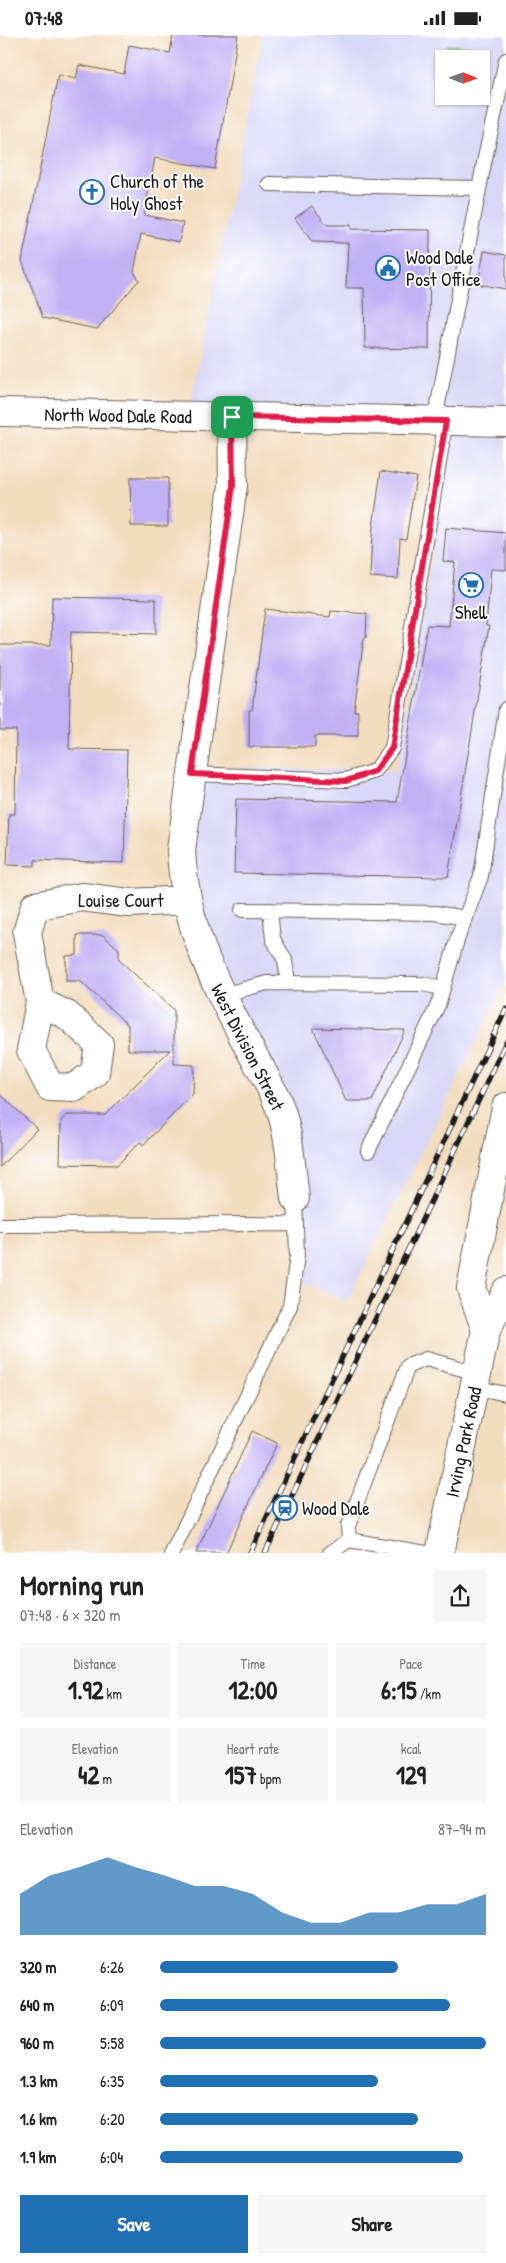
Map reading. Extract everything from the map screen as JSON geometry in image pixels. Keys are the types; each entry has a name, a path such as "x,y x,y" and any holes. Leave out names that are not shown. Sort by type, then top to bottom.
{"street":[{"name":"North Wood Dale Road","path":"0,412 506,422"},
{"name":"West Division Street","path":"232,417 233,486 181,850 183,879 198,942 208,968 279,1105 287,1130 296,1211"},
{"name":"Louise Court","path":"40,1002 27,933 35,906 82,897 129,903 187,899"},
{"path":"486,1330 471,1288 506,1107"},
{"name":"Irving Park Road","path":"440,1553 486,1330 506,1291"}],"lane":[{"path":"192,774 346,781 375,771 392,748 441,420 479,188 506,60"},
{"path":"269,184 479,188"},
{"path":"368,1151 438,1005 481,876 506,709"},
{"path":"242,910 435,913 466,918"},
{"path":"270,910 273,939 286,960 288,983"},
{"path":"222,995 267,983 422,984 443,988"},
{"path":"0,1225 296,1211 297,1256 290,1306 172,1553"},
{"path":"348,1540 348,1526 408,1366 426,1359 506,1394"},
{"path":"330,1553 348,1540 426,1553"}],"shaded area":[{"path":"263,35 506,35 506,418 189,414"},
{"path":"453,428 506,430 506,982 347,1301 299,1281 302,1259 266,1067 185,879 196,767 397,770"}],"green space":[{"path":"447,45 484,49 484,50 446,50"}],"building":[{"name":"Church of the Holy Ghost","path":"173,35 238,35 215,169 155,158 144,215 183,223 179,242 141,234 134,272 139,280 97,329 43,318 22,261 58,75 76,79 79,65 124,74 129,45 170,53"},
{"name":"Wood Dale Post Office","path":"312,206 327,225 351,225 351,229 430,230 429,349 365,348 364,288 346,288 348,243 312,242 295,218"},
{"path":"484,251 506,255 506,289 478,284"},
{"path":"381,471 416,477 406,539 400,538 398,579 370,577 372,534"},
{"path":"130,478 168,478 168,526 131,526"},
{"path":"446,528 506,533 506,570 491,569 486,626 489,626 448,877 234,873 236,799 397,802 427,625 449,626 455,562 443,561"},
{"path":"52,597 156,599 156,634 71,632 69,749 127,750 124,863 35,860 35,866 7,865 9,814 15,814 16,730 0,730 0,645 51,645"},
{"path":"265,609 330,617 331,611 367,614 366,638 364,638 354,711 358,711 358,736 315,736 315,747 249,747 249,710 252,710"},
{"path":"77,935 103,935 119,949 119,960 174,1010 174,1064 194,1065 193,1094 143,1145 140,1142 117,1165 60,1164 61,1121 67,1115 105,1115 170,1050 128,1050 128,1025 80,981 66,981 66,956 77,955"},
{"path":"313,1028 405,1030 372,1101 346,1101"},
{"path":"0,1094 37,1129 0,1167"},
{"name":"Wood Dale","path":"252,1431 277,1443 226,1553 196,1553"}],"railway":[{"path":"250,1553 506,1009"},
{"path":"265,1553 506,1042"}],"place":[{"name":"Church of the Holy Ghost","path":"92,192"},
{"name":"Wood Dale Post Office","path":"388,268"},
{"name":"Shell","path":"471,585"},
{"name":"Wood Dale","path":"285,1508"}],"route":[{"path":"232,417 446,421 392,748 375,771 346,781 192,774 233,486 232,417"}]}
